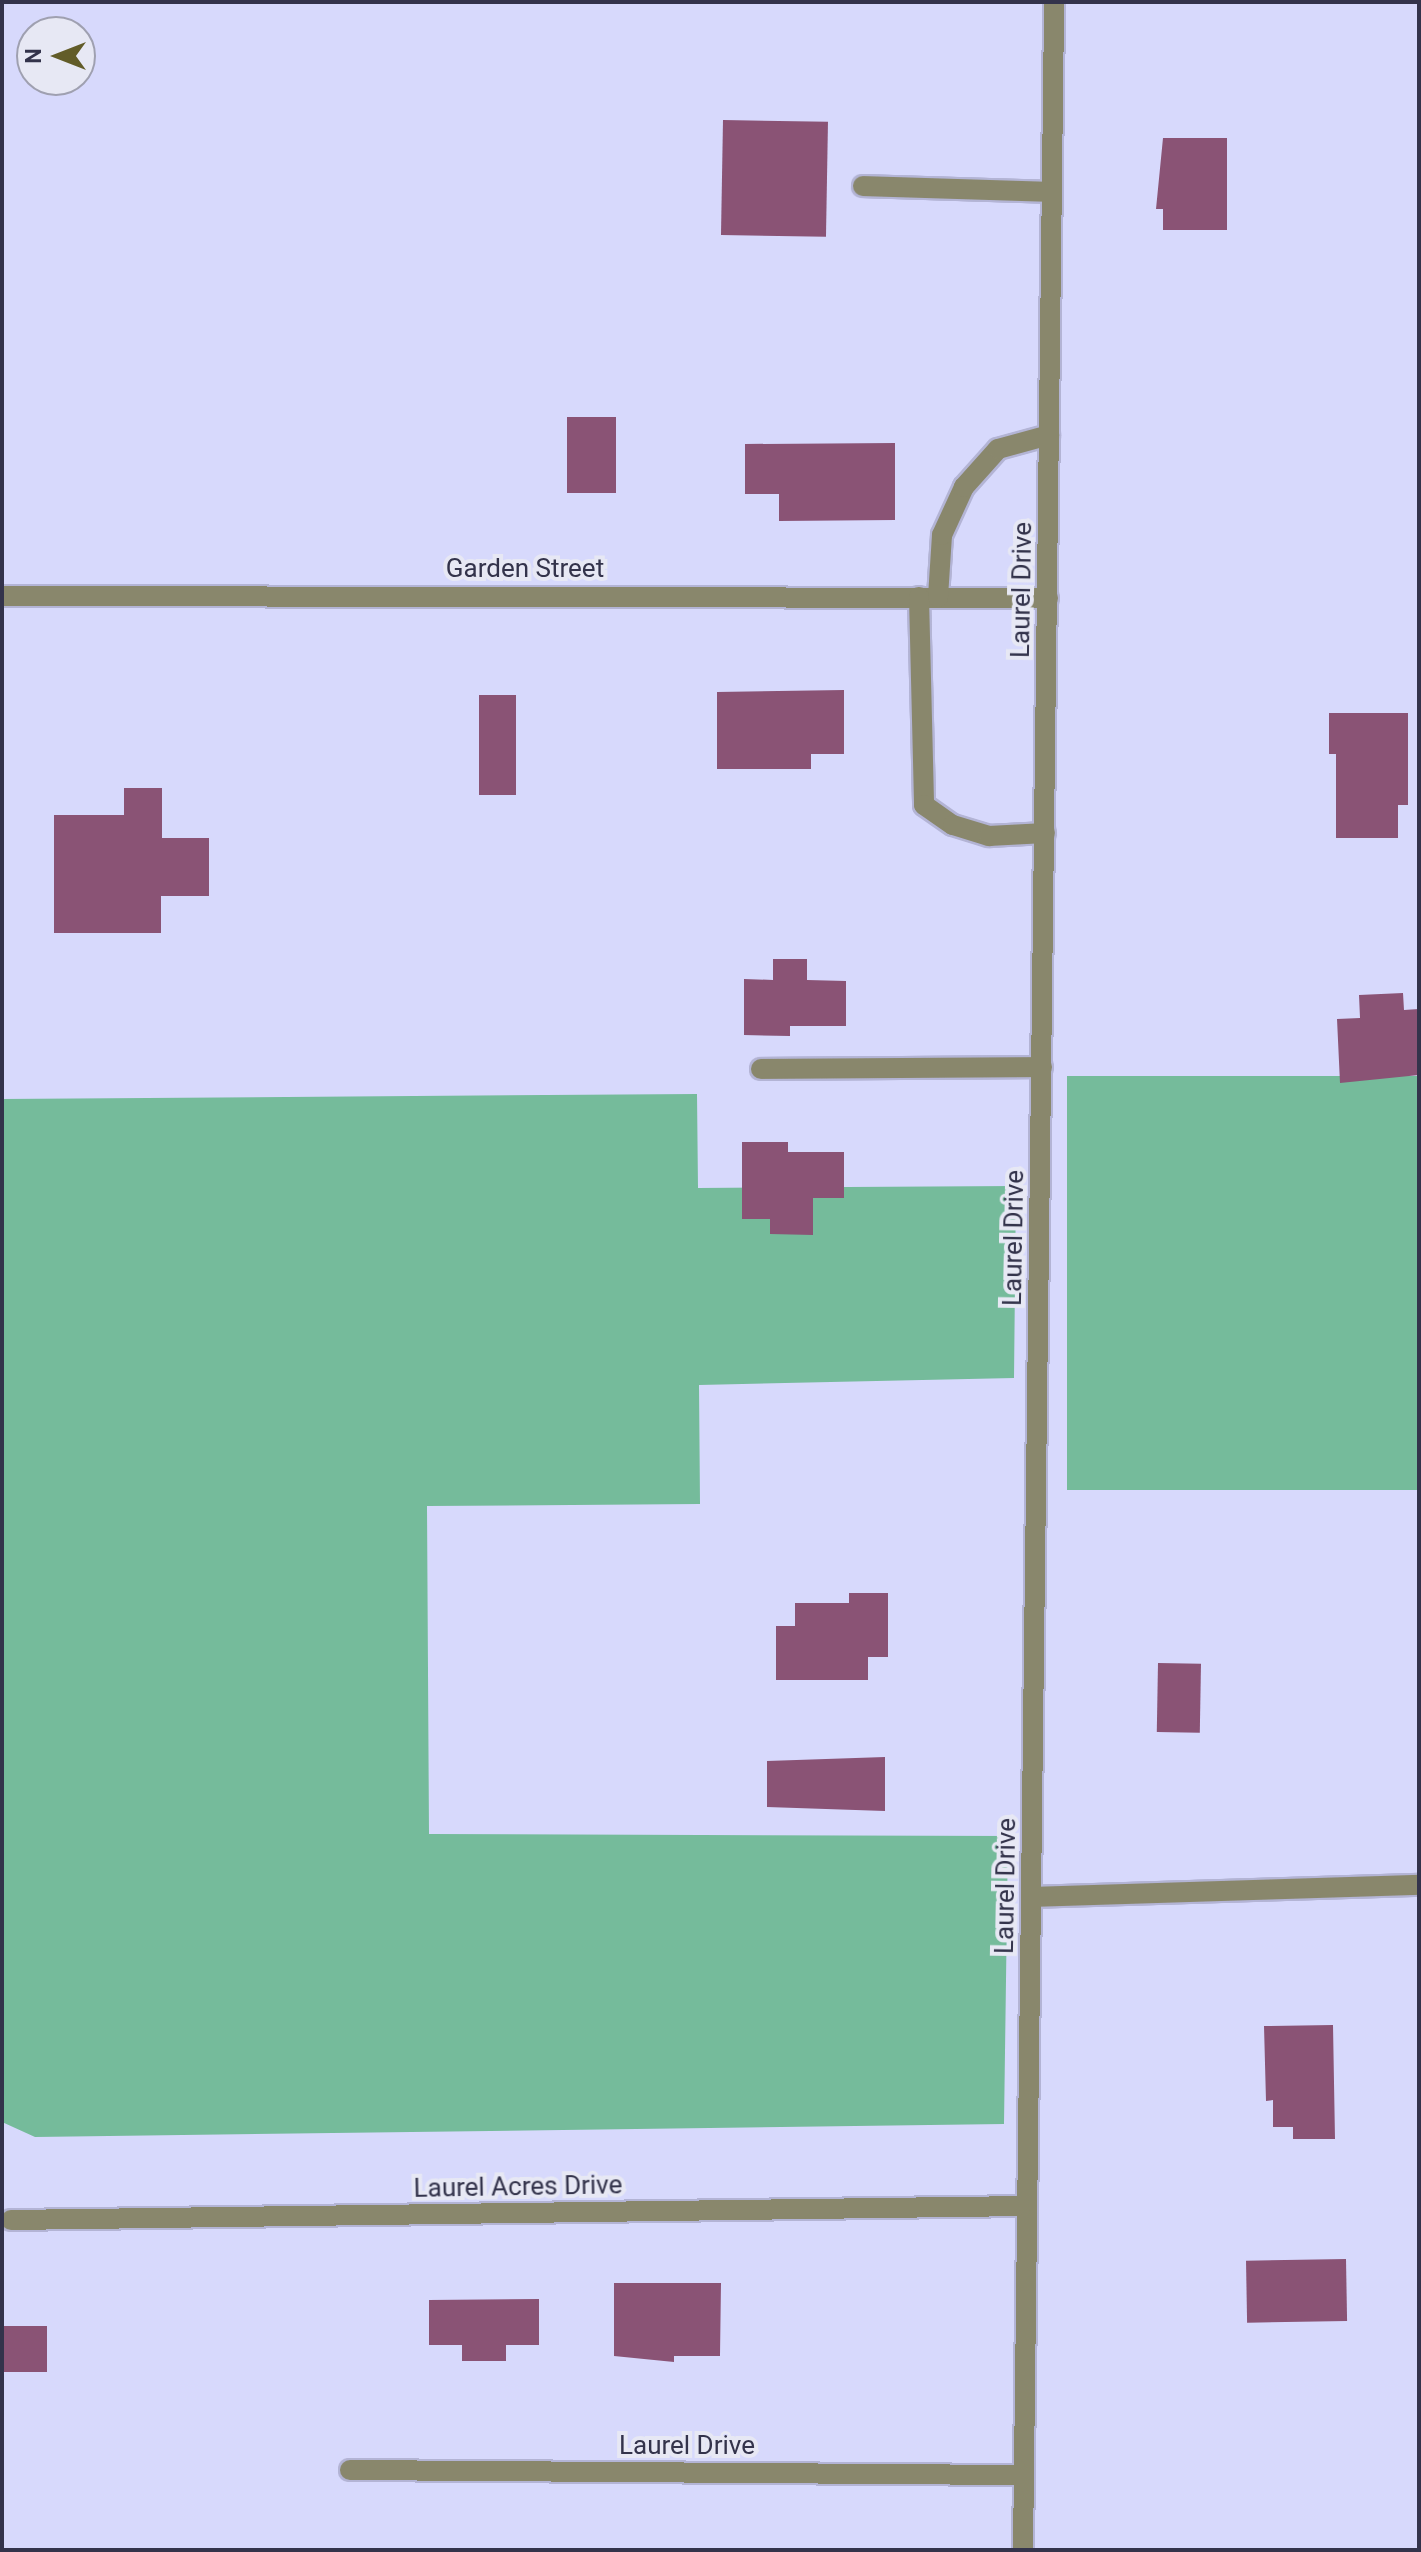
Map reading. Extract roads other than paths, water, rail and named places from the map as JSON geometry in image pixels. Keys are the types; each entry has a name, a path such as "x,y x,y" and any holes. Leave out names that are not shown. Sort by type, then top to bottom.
{"street":[{"name":"Laurel Drive","path":"1023,2550 1054,2"},
{"path":"863,186 1052,192"},
{"path":"1045,833 989,836 953,825 924,805 928,597 942,535 964,487 998,449 1049,435"},
{"name":"Garden Street","path":"2,596 1048,598"},
{"path":"761,1069 1042,1067"},
{"path":"1032,1897 1419,1885"},
{"name":"Laurel Acres Drive","path":"11,2220 1026,2206"},
{"name":"Laurel Drive","path":"350,2470 1023,2475"}]}
